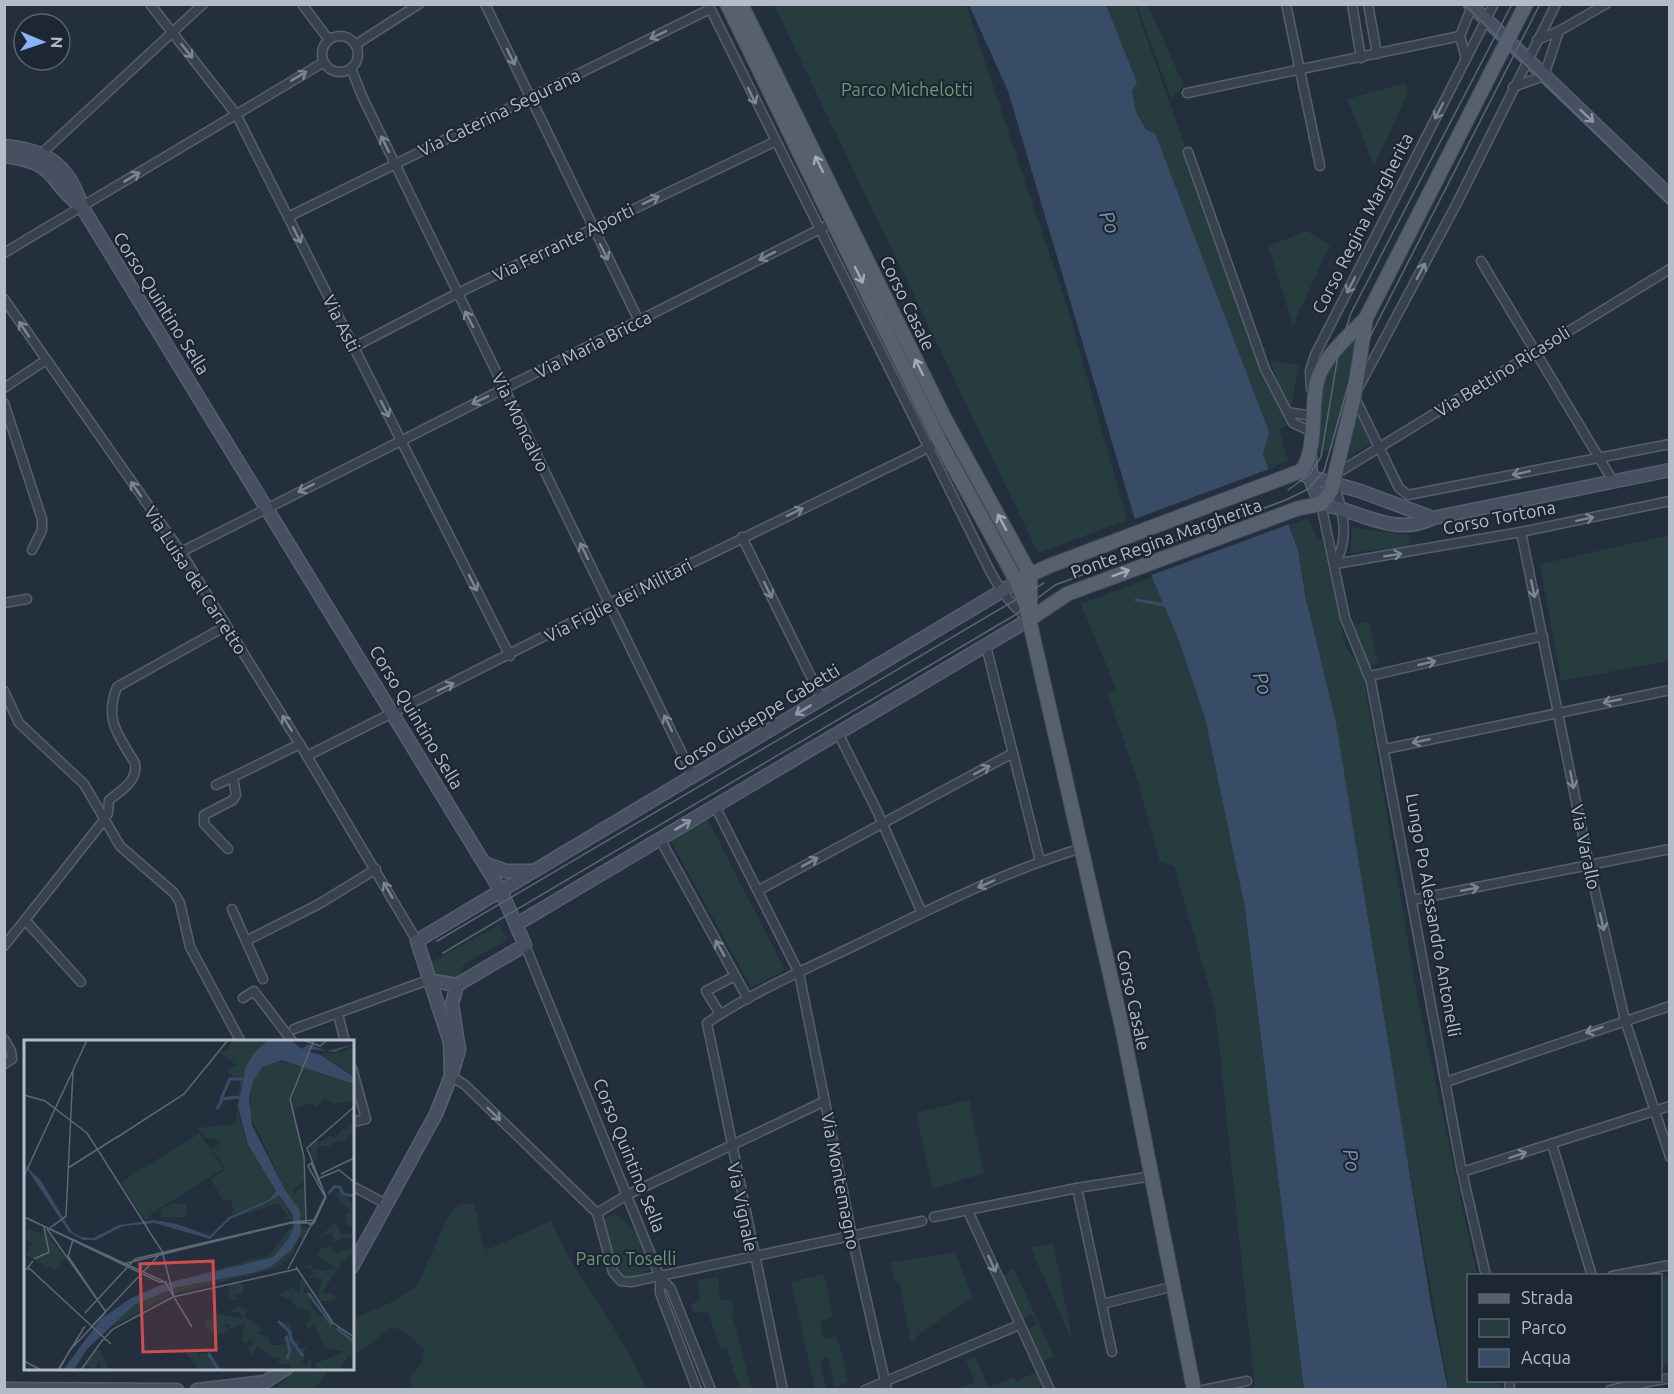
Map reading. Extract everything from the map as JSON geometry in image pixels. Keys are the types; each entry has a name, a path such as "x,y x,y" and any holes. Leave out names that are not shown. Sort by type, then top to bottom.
{"main road":[{"name":"Corso Casale","path":"727,4 839,220 1030,574 1030,619"},
{"name":"Corso Casale","path":"741,4 839,220 935,445 1017,582 1030,619 1153,1176 1194,1389"},
{"name":"Corso Regina Margherita","path":"1310,453 1310,431 1317,380 1326,360 1366,318 1526,4"},
{"name":"Corso Regina Margherita","path":"1321,504 1335,479 1354,396 1366,318"},
{"name":"Ponte Regina Margherita","path":"1030,574 1284,480 1304,468 1310,453"},
{"name":"Ponte Regina Margherita","path":"1030,619 1067,594 1299,508 1321,504"},
{"name":"Corso Giuseppe Gabetti","path":"1017,582 1030,574"}],"street":[{"name":"Via Asti","path":"150,4 236,114 510,656"},
{"path":"4,146 42,153 204,4"},
{"path":"302,4 329,40"},
{"path":"355,45 418,4"},
{"path":"485,4 639,321"},
{"path":"1286,4 1320,166"},
{"path":"1352,4 1361,58"},
{"path":"1368,4 1377,54"},
{"name":"Corso Regina Margherita","path":"1312,412 1310,371 1315,355 1494,4"},
{"name":"Corso Regina Margherita","path":"1354,396 1457,203 1527,58 1556,4"},
{"path":"1537,40 1559,31 1606,4"},
{"path":"1466,59 1460,36 1471,5 1670,196"},
{"name":"Via Caterina Segurana","path":"288,217 709,7"},
{"name":"Corso Casale","path":"709,7 819,230 935,445 1001,592 1019,612 1030,619"},
{"path":"1354,26 1370,22"},
{"path":"1544,76 1559,31"},
{"path":"343,36 355,45 357,58 351,68 340,72 334,71 324,62 322,51 329,40 343,36"},
{"path":"1187,93 1460,36"},
{"path":"4,253 324,62"},
{"name":"Via Moncalvo","path":"351,68 456,294 505,388 693,776"},
{"path":"1513,87 1544,76"},
{"name":"Via Ferrante Aporti","path":"354,347 456,294 774,142"},
{"path":"1188,152 1265,369 1293,423 1310,431"},
{"name":"Corso Quintino Sella","path":"42,153 63,172 77,192 82,207 501,891 517,924 660,1277 660,1293 697,1389"},
{"name":"Corso Quintino Sella","path":"4,156 28,159 42,165 51,173 69,198 82,207"},
{"name":"Via Maria Bricca","path":"181,552 839,220"},
{"path":"1481,261 1613,481"},
{"name":"Via Bettino Ricasoli","path":"1335,479 1535,350 1670,269"},
{"name":"Via Luisa del Carretto","path":"4,299 181,552 376,869 417,941"},
{"path":"4,388 46,360"},
{"path":"1354,396 1399,489 1405,493 1454,487 1670,444"},
{"path":"4,403 42,519 42,530 32,550"},
{"path":"1287,412 1312,412"},
{"name":"Via Figlie dei Militari","path":"307,756 510,656 742,537 935,445"},
{"name":"Lungo Po Alessandro Antonelli","path":"1310,453 1311,475 1321,504 1345,618 1370,676 1462,1172 1486,1274"},
{"name":"Corso Tortona","path":"1321,504 1402,526 1414,527 1432,518 1670,470"},
{"name":"Corso Tortona","path":"1284,480 1311,475 1335,479 1432,518"},
{"name":"Lungo Po Alessandro Antonelli","path":"1335,479 1342,509 1342,551 1335,564"},
{"name":"Corso Tortona","path":"1335,564 1521,532 1670,501"},
{"name":"Via Varallo","path":"1521,532 1588,865 1625,1020 1670,1157"},
{"path":"742,537 822,699"},
{"name":"Corso Giuseppe Gabetti","path":"417,941 1017,582"},
{"path":"4,603 27,599"},
{"path":"517,924 1030,619"},
{"path":"4,946 104,820 108,813 109,800 133,780 137,771 111,718 110,704 117,687 226,626"},
{"path":"1370,676 1543,636"},
{"path":"986,646 1040,861"},
{"path":"1385,749 1558,711 1670,690"},
{"path":"4,691 19,723 84,784 120,846 174,893 180,903 190,947 240,1040"},
{"path":"838,734 882,823 922,913"},
{"path":"216,785 300,744"},
{"path":"759,890 1013,753"},
{"path":"228,849 204,824 203,819 204,815 233,800 236,795 232,777"},
{"name":"Via Montemagno","path":"715,806 799,973 852,1236 886,1386"},
{"path":"660,838 748,999"},
{"path":"735,976 706,991 720,1014 922,913 1040,861 1082,848"},
{"path":"1412,900 1670,849"},
{"path":"484,863 506,871 534,871"},
{"path":"246,941 319,904 376,869"},
{"path":"232,909 263,979"},
{"path":"25,920 81,982"},
{"path":"417,941 450,1042 451,1076"},
{"path":"294,1029 428,980 457,985 525,945"},
{"path":"354,1260 358,1245 386,1203 436,1114 451,1076 459,1050 452,1004 457,985"},
{"path":"243,998 254,991 292,1040"},
{"path":"1446,1082 1670,1006"},
{"path":"338,1014 345,1040"},
{"name":"Via Vignale","path":"720,1014 706,1023 730,1146 783,1389"},
{"path":"4,1039 11,1051 12,1059 4,1064"},
{"path":"354,1075 366,1119 354,1122"},
{"path":"451,1076 465,1085 597,1213 613,1272 621,1281 660,1277 922,1221"},
{"path":"597,1213 627,1196 825,1101"},
{"path":"1462,1172 1670,1106"},
{"path":"1552,1144 1592,1274"},
{"path":"934,1217 1077,1188 1153,1176"},
{"path":"354,1187 386,1203"},
{"path":"1077,1188 1112,1352"},
{"path":"968,1211 1050,1389"},
{"path":"1618,1274 1670,1265"},
{"name":"Corso Quintino Sella","path":"660,1277 671,1288 711,1389"},
{"path":"1102,1304 1175,1286"},
{"path":"865,1389 886,1386 1020,1325"},
{"path":"197,1389 265,1382 284,1370"},
{"path":"1203,1389 1246,1381"},
{"path":"1611,1389 1648,1382"},
{"path":"4,1389 177,1389"}],"green space":[{"name":"Parco Michelotti","path":"774,5 966,5 1067,306 1127,520 1038,553"},
{"path":"1091,5 1135,5 1223,253 1291,424 1279,429 1288,461 1269,469 1262,453"},
{"path":"1137,5 1148,5 1184,86 1171,98"},
{"path":"1406,83 1408,93 1374,166 1347,99"},
{"path":"1307,231 1330,245 1293,325 1268,246"},
{"path":"1360,334 1336,449 1319,452 1322,402 1329,373 1346,346"},
{"path":"1270,361 1298,365 1292,405 1286,404"},
{"path":"1358,415 1373,443 1350,456 1352,436"},
{"path":"1309,518 1317,541 1322,539 1346,647 1363,673 1417,995 1477,1274 1467,1274 1467,1382 1499,1382 1501,1389 1449,1389 1298,550 1290,525"},
{"path":"1352,527 1408,535 1410,546 1350,553"},
{"path":"1669,535 1669,661 1561,681 1540,564"},
{"path":"1152,577 1179,641 1205,718 1245,908 1304,1389 1255,1389 1215,1008 1174,866 1160,862 1138,782 1107,693 1116,689 1081,604"},
{"path":"1369,622 1378,663 1369,666 1353,625"},
{"path":"707,818 785,970 751,987 670,840"},
{"path":"500,924 507,940 464,964 458,978 440,978 429,964"},
{"path":"969,1100 984,1173 933,1189 916,1113"},
{"path":"460,1204 473,1204 478,1217 482,1246 487,1250 551,1221 573,1264 625,1346 646,1389 413,1389 409,1378 422,1363 424,1350 409,1335 391,1328 354,1355 354,1319 394,1301 417,1286 450,1212"},
{"name":"Parco Toselli","path":"616,1214 639,1235 653,1268 631,1278 612,1279 594,1222"},
{"path":"1053,1243 1073,1343 1031,1248"},
{"path":"955,1253 973,1297 915,1337 916,1341 911,1342 899,1282 895,1282 890,1262"},
{"path":"1014,1269 1054,1356 1042,1362 1027,1330 1037,1324 1032,1315 1023,1319 1003,1275"},
{"path":"824,1274 833,1317 820,1321 824,1339 837,1336 848,1382 835,1387 828,1357 820,1360 826,1389 815,1389 791,1282"},
{"path":"718,1277 720,1300 734,1301 732,1315 752,1389 740,1389 726,1347 721,1349 707,1311 694,1313 691,1305 700,1299 698,1280"},
{"path":"1669,1278 1669,1365 1662,1367 1662,1279"},
{"path":"975,1356 988,1387 1014,1377 1016,1381 1038,1371 1045,1384 1033,1389 957,1390 975,1382 966,1360"},
{"path":"295,1370 329,1370 314,1389 275,1389"}],"water":[{"name":"Po","path":"969,5 1106,5 1137,83 1132,91 1136,112 1146,130 1155,133 1269,432 1263,454 1298,550 1306,599 1336,723 1432,1310 1448,1389 1304,1389 1245,908 1205,718 1179,641 1152,577 1008,91"}],"pier":[{"path":"1272,468 1292,523 1149,576 1132,520"}],"waterway":[{"path":"1136,600 1166,605"}],"tram line":[{"path":"1464,4 1670,206"},
{"path":"1288,490 1310,474 1321,457 1338,355 1351,313 1512,4"},
{"path":"443,953 1015,615 1055,585 1286,500 1308,489 1324,471 1352,372 1540,4"},
{"path":"437,941 1044,583"}]}
